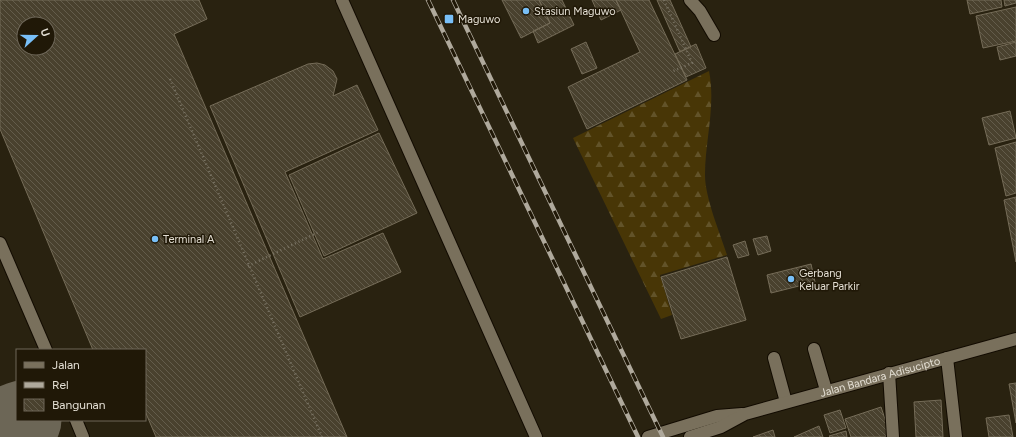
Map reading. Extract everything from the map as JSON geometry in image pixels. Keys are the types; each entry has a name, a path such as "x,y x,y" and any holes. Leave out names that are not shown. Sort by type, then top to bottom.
{"street":[{"path":"342,0 536,436"},
{"path":"690,0 700,11 714,35"},
{"path":"0,243 46,349"},
{"name":"Jalan Bandara Adisucipto","path":"745,414 826,390 1016,339"},
{"path":"814,349 826,390"},
{"path":"774,358 786,402"},
{"path":"947,358 956,437"},
{"path":"889,373 893,437"},
{"path":"648,437 718,416 745,414"},
{"path":"690,437 721,427 745,414"},
{"path":"76,421 83,437"}],"path":[{"path":"664,0 692,63 671,72"},
{"path":"170,79 248,266 322,437"},
{"path":"248,266 319,232"}],"green space":[{"path":"709,71 711,84 711,110 705,175 710,205 727,255 660,275 672,315 661,319 573,138"}],"building":[{"name":"Terminal A","path":"0,0 199,0 207,19 174,34 347,437 156,437 146,413 146,349 93,349 0,129"},
{"name":"Stasiun Maguwo","path":"502,0 539,0 550,23 521,38"},
{"path":"539,0 562,0 574,25 538,43 533,31 550,23"},
{"path":"592,0 616,0 621,10 601,20"},
{"path":"616,0 649,0 687,80 587,129 568,87 640,52"},
{"path":"657,0 670,0 691,47 680,52"},
{"path":"967,0 1001,0 1002,7 970,14"},
{"path":"1004,0 1016,0 1016,3 1005,6"},
{"path":"1016,7 1016,41 983,48 976,16"},
{"path":"586,42 597,68 582,74 571,49"},
{"path":"1016,42 1016,56 1000,60 997,47"},
{"path":"696,44 706,68 686,77 675,54"},
{"path":"317,63 325,65 333,71 337,79 333,96 357,85 378,130 285,172 323,259 383,233 401,272 300,317 210,106 308,64"},
{"path":"1010,111 1016,138 989,145 982,118"},
{"path":"379,133 417,213 324,256 289,175"},
{"path":"1016,142 1016,193 1006,196 995,148"},
{"path":"1016,197 1016,262 1004,200"},
{"path":"767,236 771,251 758,255 753,239"},
{"path":"745,241 749,255 738,258 733,245"},
{"path":"727,257 746,320 681,339 661,277"},
{"name":"Gerbang Keluar Parkir","path":"811,264 815,282 771,293 767,275"},
{"path":"1016,383 1016,423 1009,384"},
{"path":"941,400 943,437 916,437 914,402"},
{"path":"881,407 891,437 851,437 845,419"},
{"path":"840,410 846,428 830,433 824,415"},
{"path":"1009,415 1013,437 989,437 986,418"},
{"path":"819,426 823,437 794,437"},
{"path":"773,430 775,437 753,437"},
{"path":"846,431 847,437 829,436"}],"taxiway":[{"path":"0,429 20,421"}],"railway":[{"path":"428,0 638,437"},
{"path":"453,0 663,437"}],"place":[{"name":"Stasiun Maguwo","path":"526,11"},
{"name":"Maguwo","path":"449,19"},
{"name":"Terminal A","path":"155,239"},
{"name":"Gerbang Keluar Parkir","path":"791,279"}]}
